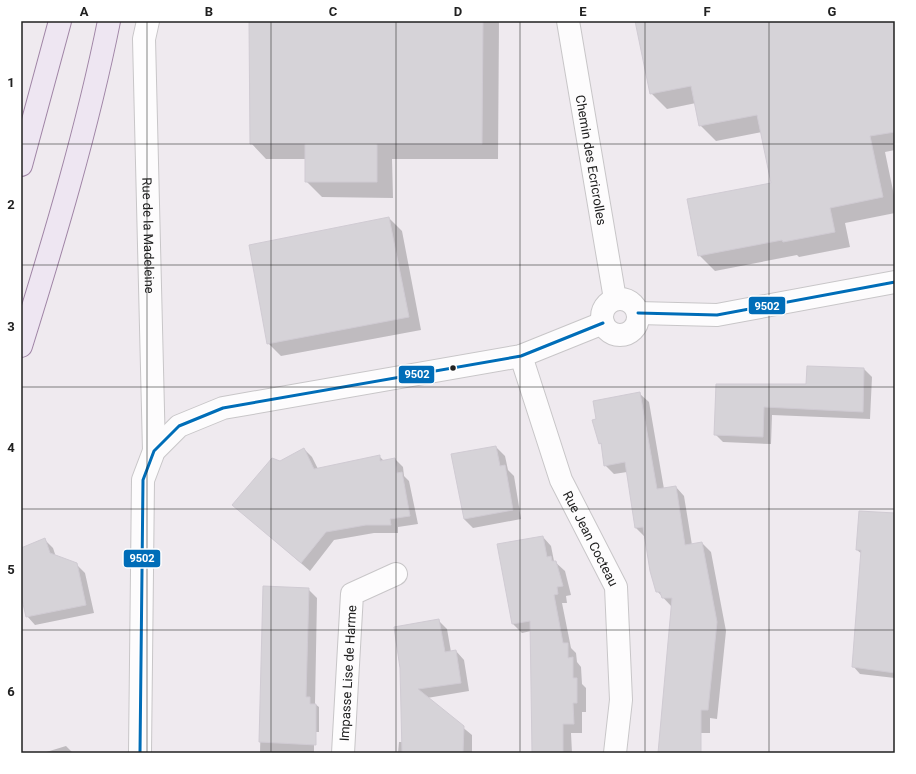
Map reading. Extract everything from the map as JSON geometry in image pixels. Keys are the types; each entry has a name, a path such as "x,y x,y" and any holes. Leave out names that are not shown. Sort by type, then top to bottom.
{"main road":[{"path":"21,165 60,21"},
{"path":"21,346 47,264 101,62 109,21"}],"street":[{"name":"Rue de la Madeleine","path":"148,21 144,39 154,451"},
{"name":"Chemin des Ecricrolles","path":"568,21 615,299"},
{"path":"638,313 717,315 895,282"},
{"path":"615,299 621,299 632,303 638,313 636,324 627,333 616,334 606,328 603,323 602,317 606,306 615,299"},
{"path":"140,753 143,480 154,451 179,426 223,408 521,356 603,323"},
{"name":"Rue Jean Cocteau","path":"521,356 561,480 616,587 621,700 615,753"},
{"name":"Impasse Lise de Harme","path":"343,753 352,594 396,574"}],"building":[{"path":"249,21 483,21 482,144 377,144 377,182 305,182 305,144 250,144"},
{"path":"635,21 895,21 895,132 870,136 883,197 830,208 835,232 783,242 782,240 698,256 687,199 771,183 757,115 699,126 691,86 650,94"},
{"path":"389,217 409,317 267,344 249,245"},
{"path":"807,366 864,368 863,412 764,407 763,437 714,435 716,384 806,384"},
{"path":"640,392 657,489 676,486 685,545 702,542 717,622 708,710 701,710 701,753 658,753 672,598 662,598 660,592 656,592 650,571 643,527 635,528 625,462 604,466 601,443 599,444 592,420 596,419 593,401"},
{"path":"496,446 500,466 505,465 513,510 464,519 451,454"},
{"path":"304,448 314,469 380,455 380,461 395,458 397,473 402,472 410,516 390,519 391,525 366,525 326,532 301,563 232,505 272,458 280,461"},
{"path":"859,511 895,513 895,673 852,667 861,550 856,550"},
{"path":"543,536 547,557 551,556 552,561 556,561 563,586 557,587 558,594 554,595 563,643 568,643 568,658 573,657 573,678 577,678 577,703 573,703 574,724 563,724 563,753 532,753 530,621 512,624 497,544"},
{"path":"45,538 50,553 77,563 86,605 26,617 21,595 21,548"},
{"path":"263,586 309,588 306,697 310,697 310,704 316,704 316,745 259,742"},
{"path":"439,619 445,652 456,650 461,683 418,689 464,726 463,753 402,753 400,668 394,627"}],"transit line":[{"name":"9502","path":"638,313 717,315 895,282"},
{"name":"9502","path":"140,753 143,480 154,451 179,426 223,408 521,356 603,323"}]}
